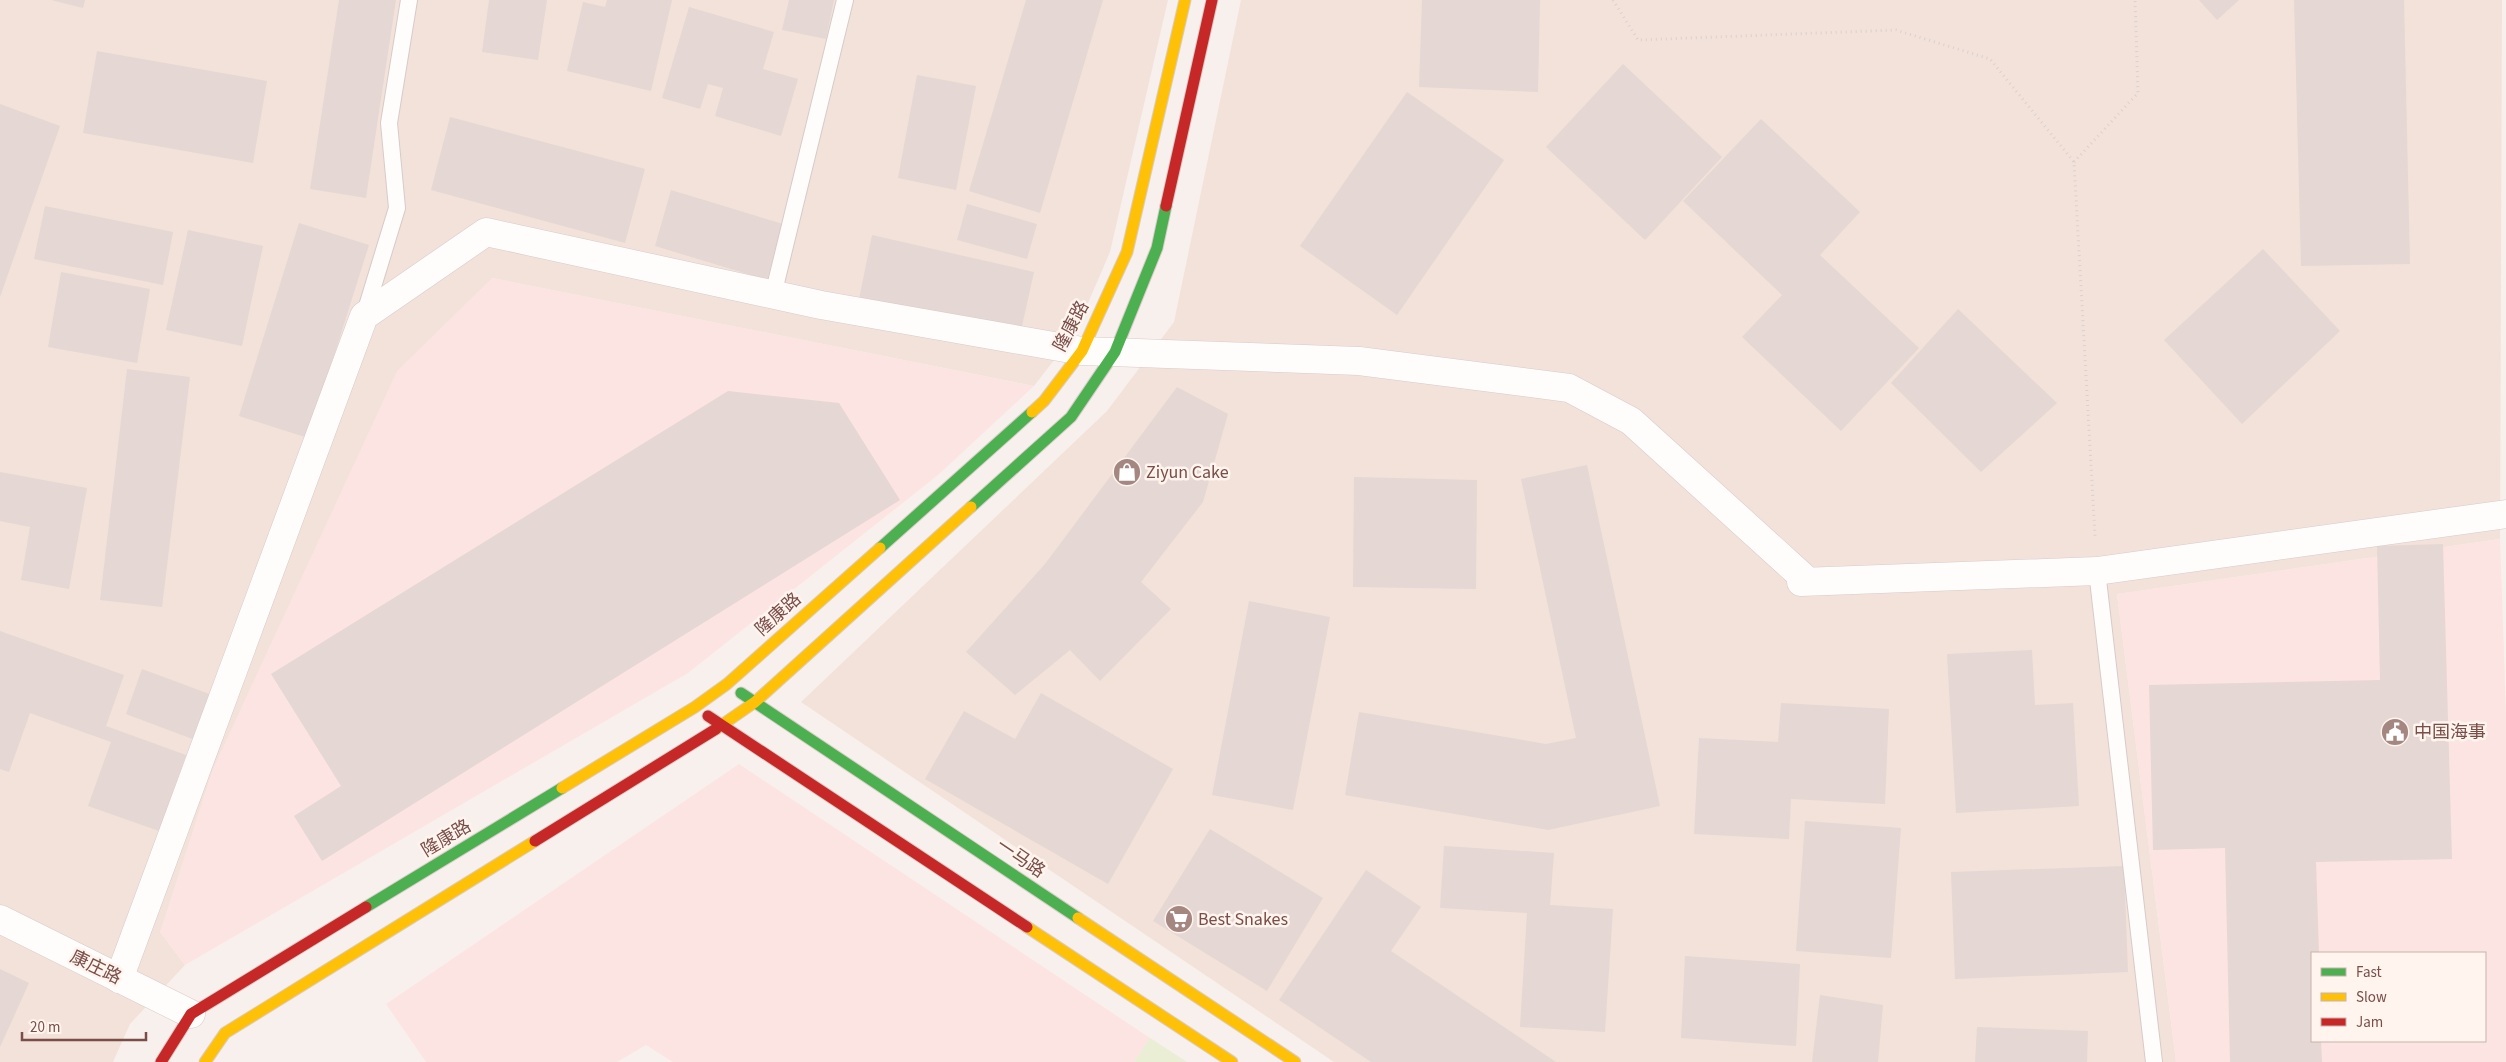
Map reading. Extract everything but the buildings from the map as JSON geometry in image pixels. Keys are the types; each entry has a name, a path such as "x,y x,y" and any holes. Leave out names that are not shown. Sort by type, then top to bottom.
{"main road":[{"name":"隆康路","path":"161,1062 191,1014 694,707 726,684 1044,401 1082,351 1126,252 1186,0"},
{"path":"205,1062 225,1033 755,702 1071,417 1115,352 1157,248 1212,0"},
{"name":"一马路","path":"726,684 1295,1062"},
{"path":"694,707 1232,1062"}],"street":[{"path":"119,979 364,316 486,232 773,295 1082,351 1359,361 1569,388 1631,421 1802,576 1801,582 2097,571 2506,514"},
{"name":"康庄路","path":"0,919 191,1014"}],"lane":[{"path":"364,316 397,208 389,123 409,0"},
{"path":"773,295 846,0"},
{"path":"2097,571 2154,1062"}],"path":[{"path":"1613,0 1638,40 1896,30 1990,59 2074,162 2097,571"},
{"path":"2074,162 2138,93 2135,0"}],"shaded area":[{"path":"0,0 1168,0 1110,252 1075,333 1034,386 492,278 160,932 185,965 130,1024 113,1062 0,1062"},
{"path":"1241,0 2502,0 2500,539 2117,594 2176,1062 1334,1062 801,702 1107,411 1174,322"},
{"path":"492,278 1034,386 938,475 688,673 185,965 160,932 213,769 397,371"},
{"path":"2500,539 2506,714 2506,1062 2176,1062 2117,594"},
{"path":"739,764 1150,1038 1134,1062 673,1062 646,1045 617,1062 426,1062 386,1004"}],"green space":[{"path":"1150,1038 1187,1062 1134,1062"}],"traffic: fast":[{"path":"971,507 1071,417 1115,352 1157,248 1166,206"},
{"path":"880,548 1032,412"},
{"path":"741,693 1078,918"},
{"path":"366,907 562,788"}],"traffic: slow":[{"path":"1032,412 1044,401 1082,351 1127,252 1185,0"},
{"path":"716,729 755,702 971,507"},
{"path":"562,788 695,707 727,684 880,548"},
{"path":"205,1062 225,1033 535,841"},
{"path":"1078,918 1295,1062"},
{"path":"1027,927 1232,1062"}],"traffic: jam":[{"path":"1166,206 1212,0"},
{"path":"708,716 1027,927"},
{"path":"535,841 716,729"},
{"path":"161,1062 191,1014 366,907"}],"place":[{"name":"Ziyun Cake","path":"1127,472"},
{"name":"中国海事","path":"2395,732"},
{"name":"Best Snakes","path":"1179,919"}]}
